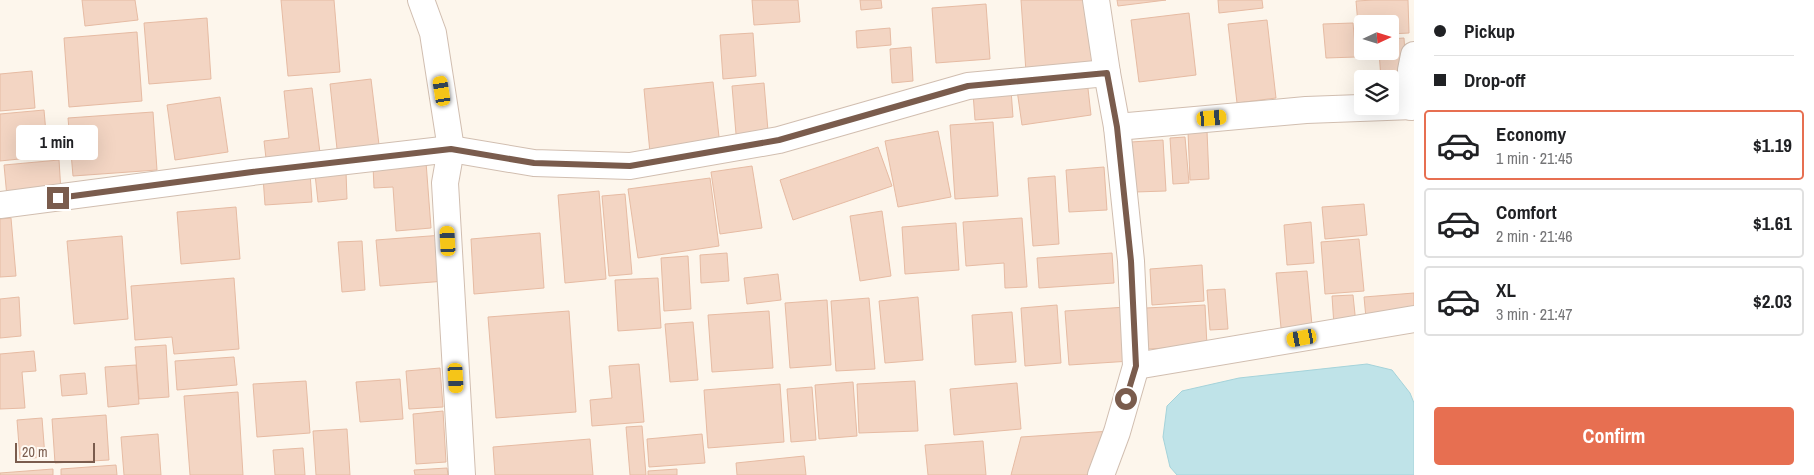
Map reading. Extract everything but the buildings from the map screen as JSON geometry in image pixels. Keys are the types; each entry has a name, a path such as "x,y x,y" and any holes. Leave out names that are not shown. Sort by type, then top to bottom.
{"street":[{"path":"421,0 433,33 451,149 445,183 462,475"},
{"path":"1096,0 1117,127 1131,261 1136,366 1117,432 1101,475"},
{"path":"1117,127 1306,110 1412,107 1411,70 1414,55"},
{"path":"0,205 252,172 451,149 534,163 630,166 779,140 968,86 1107,73"},
{"path":"1136,366 1414,319"}],"water":[{"path":"1367,364 1392,370 1410,393 1414,403 1414,475 1177,475 1170,467 1163,437 1167,406 1182,391 1239,378"}],"route":[{"path":"58,198 252,172 451,149 534,163 630,166 779,140 968,86 1107,73 1117,127 1131,261 1136,366 1126,399"}]}
